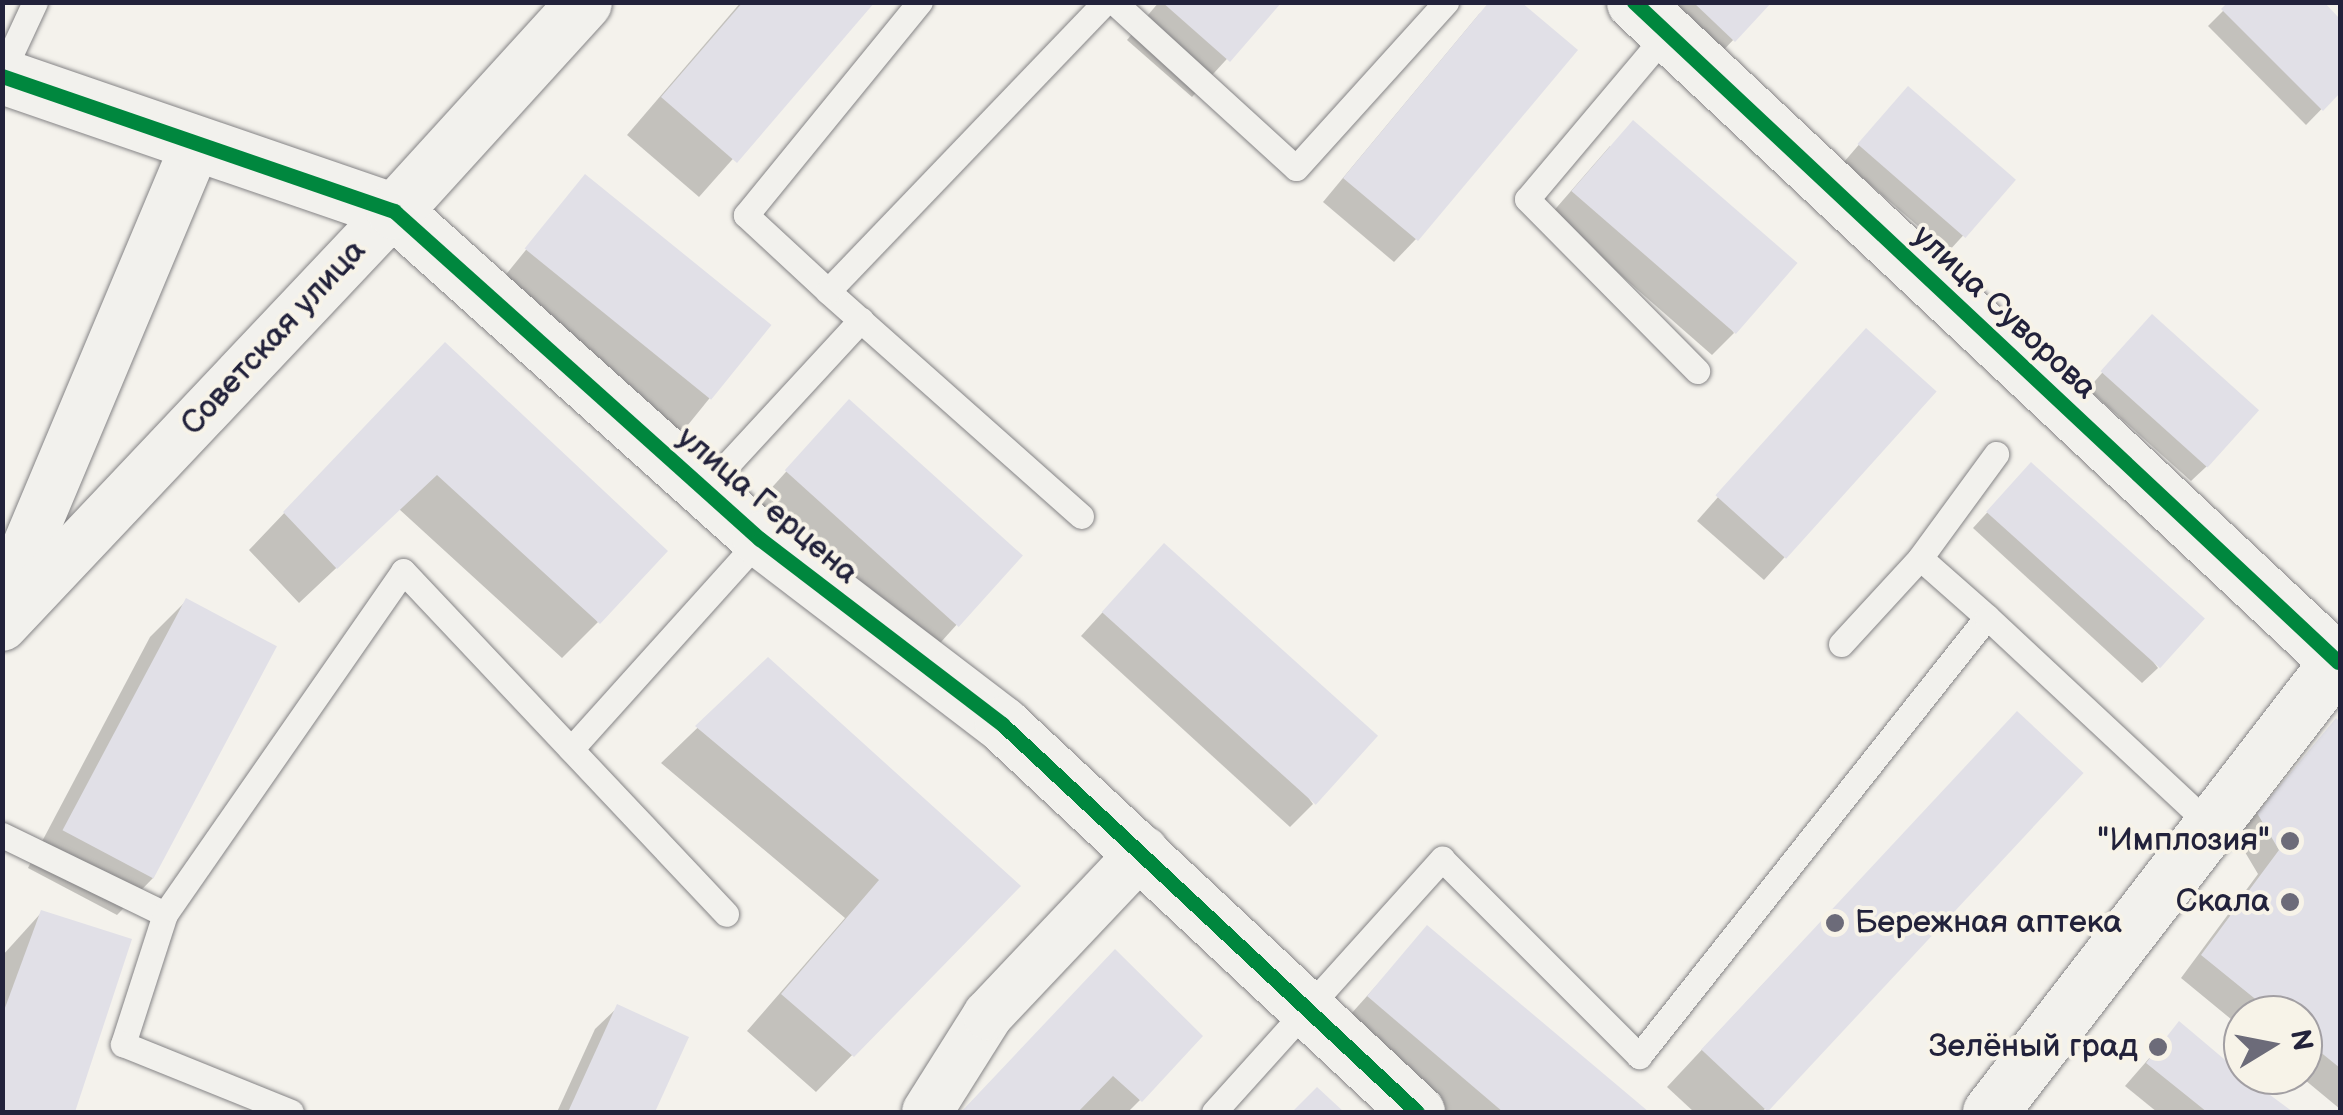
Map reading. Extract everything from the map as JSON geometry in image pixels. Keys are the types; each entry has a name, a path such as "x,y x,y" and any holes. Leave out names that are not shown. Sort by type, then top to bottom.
{"street":[{"name":"Советская улица","path":"2,626 394,211 584,2"},
{"name":"улица Суворова","path":"1651,18 2339,660"},
{"name":"улица Герцена","path":"2,74 196,147 394,211 760,539 1002,724 1142,852 1302,1008 1418,1112"},
{"path":"2,606 196,147"},
{"path":"1990,1112 2339,660"},
{"path":"927,1112 988,1015 1142,852"}],"lane":[{"path":"2,74 36,2"},
{"path":"920,2 746,215 1081,516"},
{"path":"828,292 1105,2"},
{"path":"1114,2 1296,168 1446,2"},
{"path":"1651,18 1527,200 1697,371"},
{"path":"704,491 861,320"},
{"path":"1841,644 1920,558 1996,454"},
{"path":"570,749 760,539"},
{"path":"1920,558 2210,825"},
{"path":"290,1112 123,1044 165,914 403,571 726,914"},
{"path":"1214,1112 1302,1008 1442,859 1639,1056 1987,616"},
{"path":"2,835 165,914"}],"building":[{"path":"743,2 875,2 737,163 661,97"},
{"path":"1162,2 1282,2 1230,62"},
{"path":"1489,2 1521,2 1578,50 1418,241 1343,178"},
{"path":"1693,2 1772,2 1735,42"},
{"path":"2228,2 2324,2 2340,19 2340,93 2323,111 2221,9"},
{"path":"1908,86 2016,180 1965,238 1857,144"},
{"path":"1633,120 1798,263 1736,334 1571,191"},
{"path":"585,174 772,325 711,400 525,249"},
{"path":"2152,314 2259,410 2207,468 2100,371"},
{"path":"1866,328 1937,392 1786,559 1715,495"},
{"path":"445,342 668,551 600,624 437,475 337,569 283,512"},
{"path":"849,399 1023,556 959,627 785,470"},
{"path":"2031,462 2205,619 2160,668 1986,512"},
{"path":"1164,543 1378,736 1316,805 1102,612"},
{"path":"186,598 277,646 153,879 63,830"},
{"path":"768,657 1021,886 854,1057 781,994 879,880 695,726"},
{"path":"2017,711 2084,773 1768,1112 1701,1050"},
{"name":"Скала","path":"2336,718 2340,722 2340,1068 2323,1054 2323,995 2250,995 2201,955 2279,850 2257,813"},
{"path":"41,910 132,939 75,1112 2,1112 2,1016"},
{"path":"1427,925 1649,1112 1503,1112 1367,996"},
{"path":"1115,949 1203,1036 1142,1102 1113,1076 1078,1112 961,1112"},
{"path":"617,1004 689,1037 655,1112 568,1112"},
{"path":"2179,1021 2223,1058 2223,1095 2270,1095 2293,1112 2207,1112 2146,1063"},
{"path":"1317,1087 1344,1112 1292,1112"}],"cycle path":[{"path":"1634,2 2338,662"},
{"path":"2,76 394,211 760,539 1002,724 1417,1112"}],"place":[{"name":"\"Имплозия\"","path":"2290,841"},
{"name":"Скала","path":"2290,902"},
{"name":"Бережная аптека","path":"1835,923"},
{"name":"Зелёный град","path":"2158,1047"}]}
